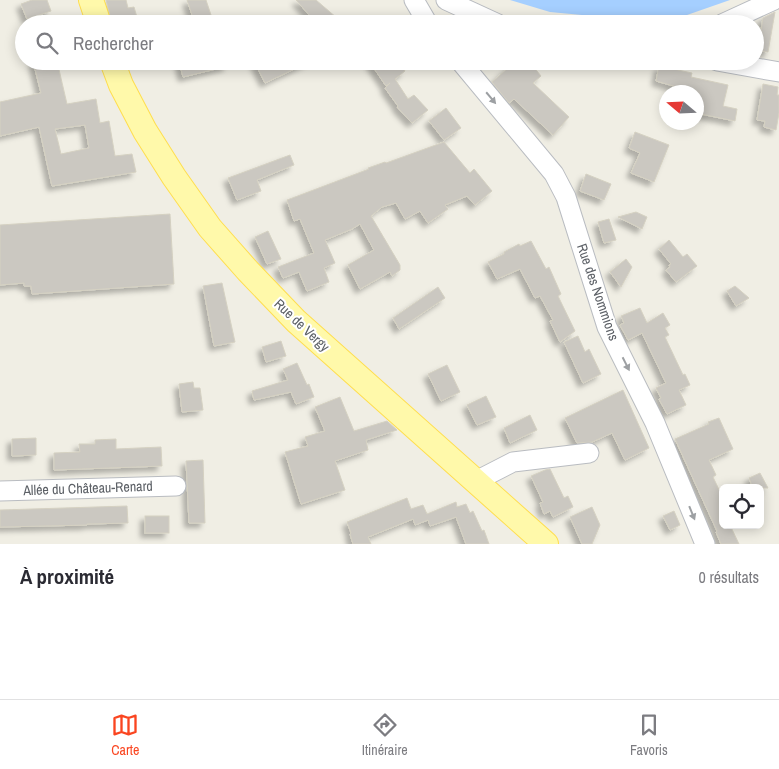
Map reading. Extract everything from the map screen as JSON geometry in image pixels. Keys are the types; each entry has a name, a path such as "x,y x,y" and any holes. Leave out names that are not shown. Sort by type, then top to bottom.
{"main road":[{"path":"92,0 96,15"},
{"name":"Rue de Vergy","path":"115,70 145,132 174,177 210,228 241,264 296,320 546,544"}],"street":[{"path":"414,0 423,15"},
{"path":"446,0 478,15"},
{"path":"742,15 774,0"},
{"path":"764,69 779,72"},
{"name":"Rue des Nommions","path":"467,70 554,174 562,189 607,327 655,423 705,544"},
{"path":"476,481 513,462 589,453"},
{"name":"Allée du Château-Renard","path":"0,491 176,486"}],"water":[{"path":"510,0 730,0 687,15 582,15 550,12"}],"building":[{"path":"32,0 47,0 51,11 39,15 25,15 21,4"},
{"path":"106,0 126,0 128,8 134,7 136,15 110,15"},
{"path":"187,0 206,0 211,15 192,15"},
{"path":"296,0 316,0 334,15 309,15"},
{"path":"775,12 768,52 764,51 764,18"},
{"path":"35,70 59,70 67,104 96,99 100,123 109,121 115,156 132,154 136,172 52,186 39,127 0,136 0,102 41,93","holes":["85,125 89,148 61,154 55,129"]},
{"path":"181,70 212,70 183,77"},
{"path":"258,70 292,70 265,83"},
{"path":"375,70 404,70 395,79 408,99 414,95 428,110 412,123 397,107 385,88 390,83 386,86"},
{"path":"506,70 536,70 541,76 533,83 569,117 553,135 514,99 509,103 492,82"},
{"path":"658,70 678,70 692,73 691,77 728,85 723,106 737,109 735,121 704,115 704,85 670,85 656,81"},
{"path":"763,84 778,87 779,113 776,130 764,127 765,121 757,120"},
{"path":"446,108 461,128 444,140 429,121"},
{"path":"635,132 669,145 654,182 631,173 640,153 629,148"},
{"path":"444,142 470,173 474,169 492,191 475,205 467,196 445,205 448,209 428,223 420,211 405,219 396,203 382,207 371,216 400,265 400,270 392,276 390,272 360,289 348,265 374,250 360,224 325,240 335,263 324,268 329,282 307,291 299,272 283,278 278,267 314,253 300,219 294,221 287,200 368,168"},
{"path":"290,155 294,165 257,180 261,191 237,200 228,178"},
{"path":"586,174 611,184 604,200 580,191"},
{"path":"636,212 647,217 642,229 618,217"},
{"path":"170,214 174,284 32,294 31,286 24,286 24,283 0,285 0,225"},
{"path":"609,219 616,240 604,243 598,222"},
{"path":"268,231 281,259 267,264 255,237"},
{"path":"669,240 683,257 687,254 697,266 676,282 666,270 671,264 659,249"},
{"path":"531,241 546,269 549,267 561,294 558,296 575,331 560,342 550,321 553,320 540,296 535,298 520,269 497,279 488,262 519,244 520,246"},
{"path":"626,259 632,267 621,287 610,272"},
{"path":"222,283 235,342 214,346 203,286"},
{"path":"735,286 749,298 736,306 727,291"},
{"path":"438,287 445,298 399,329 393,318"},
{"path":"640,308 647,323 663,313 670,325 665,328 669,335 665,337 683,375 685,374 690,385 679,390 686,405 667,414 659,399 661,398 656,388 666,383 642,333 628,340 620,325 624,323 621,316"},
{"path":"578,336 585,352 589,349 601,374 583,383 564,342"},
{"path":"281,341 286,356 266,362 262,347"},
{"path":"297,363 314,397 296,404 291,392 254,400 252,391 288,380 283,369"},
{"path":"447,365 460,392 441,401 428,374"},
{"path":"193,382 194,388 200,388 203,410 182,412 179,384"},
{"path":"623,390 649,448 625,460 612,433 592,442 577,443 565,418"},
{"path":"486,396 496,417 477,425 467,405"},
{"path":"340,397 354,431 387,421 397,430 366,440 368,450 335,461 345,490 301,504 285,452 308,446 305,437 325,431 315,407"},
{"path":"530,415 537,430 510,443 504,428"},
{"path":"719,418 733,449 709,460 716,475 713,477 719,490 719,529 732,529 739,544 721,544 717,531 675,439 709,424 708,422"},
{"path":"36,438 36,455 12,456 12,439"},
{"path":"116,439 116,449 161,447 162,466 54,470 54,453 80,452 79,444 95,444 95,440"},
{"path":"203,460 205,523 189,523 186,461"},
{"path":"550,469 564,498 568,496 573,507 553,517 550,511 544,514 540,503 543,502 531,476"},
{"path":"760,473 768,488 764,488 764,484 751,484 749,478"},
{"path":"407,498 411,509 423,505 427,514 456,502 457,507 466,504 470,513 473,511 482,531 484,530 489,544 466,544 456,517 430,526 428,520 415,525 413,519 368,537 371,544 353,544 347,522"},
{"path":"127,506 128,523 0,527 0,510"},
{"path":"592,507 600,525 592,544 582,544 570,517"},
{"path":"674,511 680,525 670,530 663,516"},
{"path":"145,516 169,516 169,533 145,533"}]}
